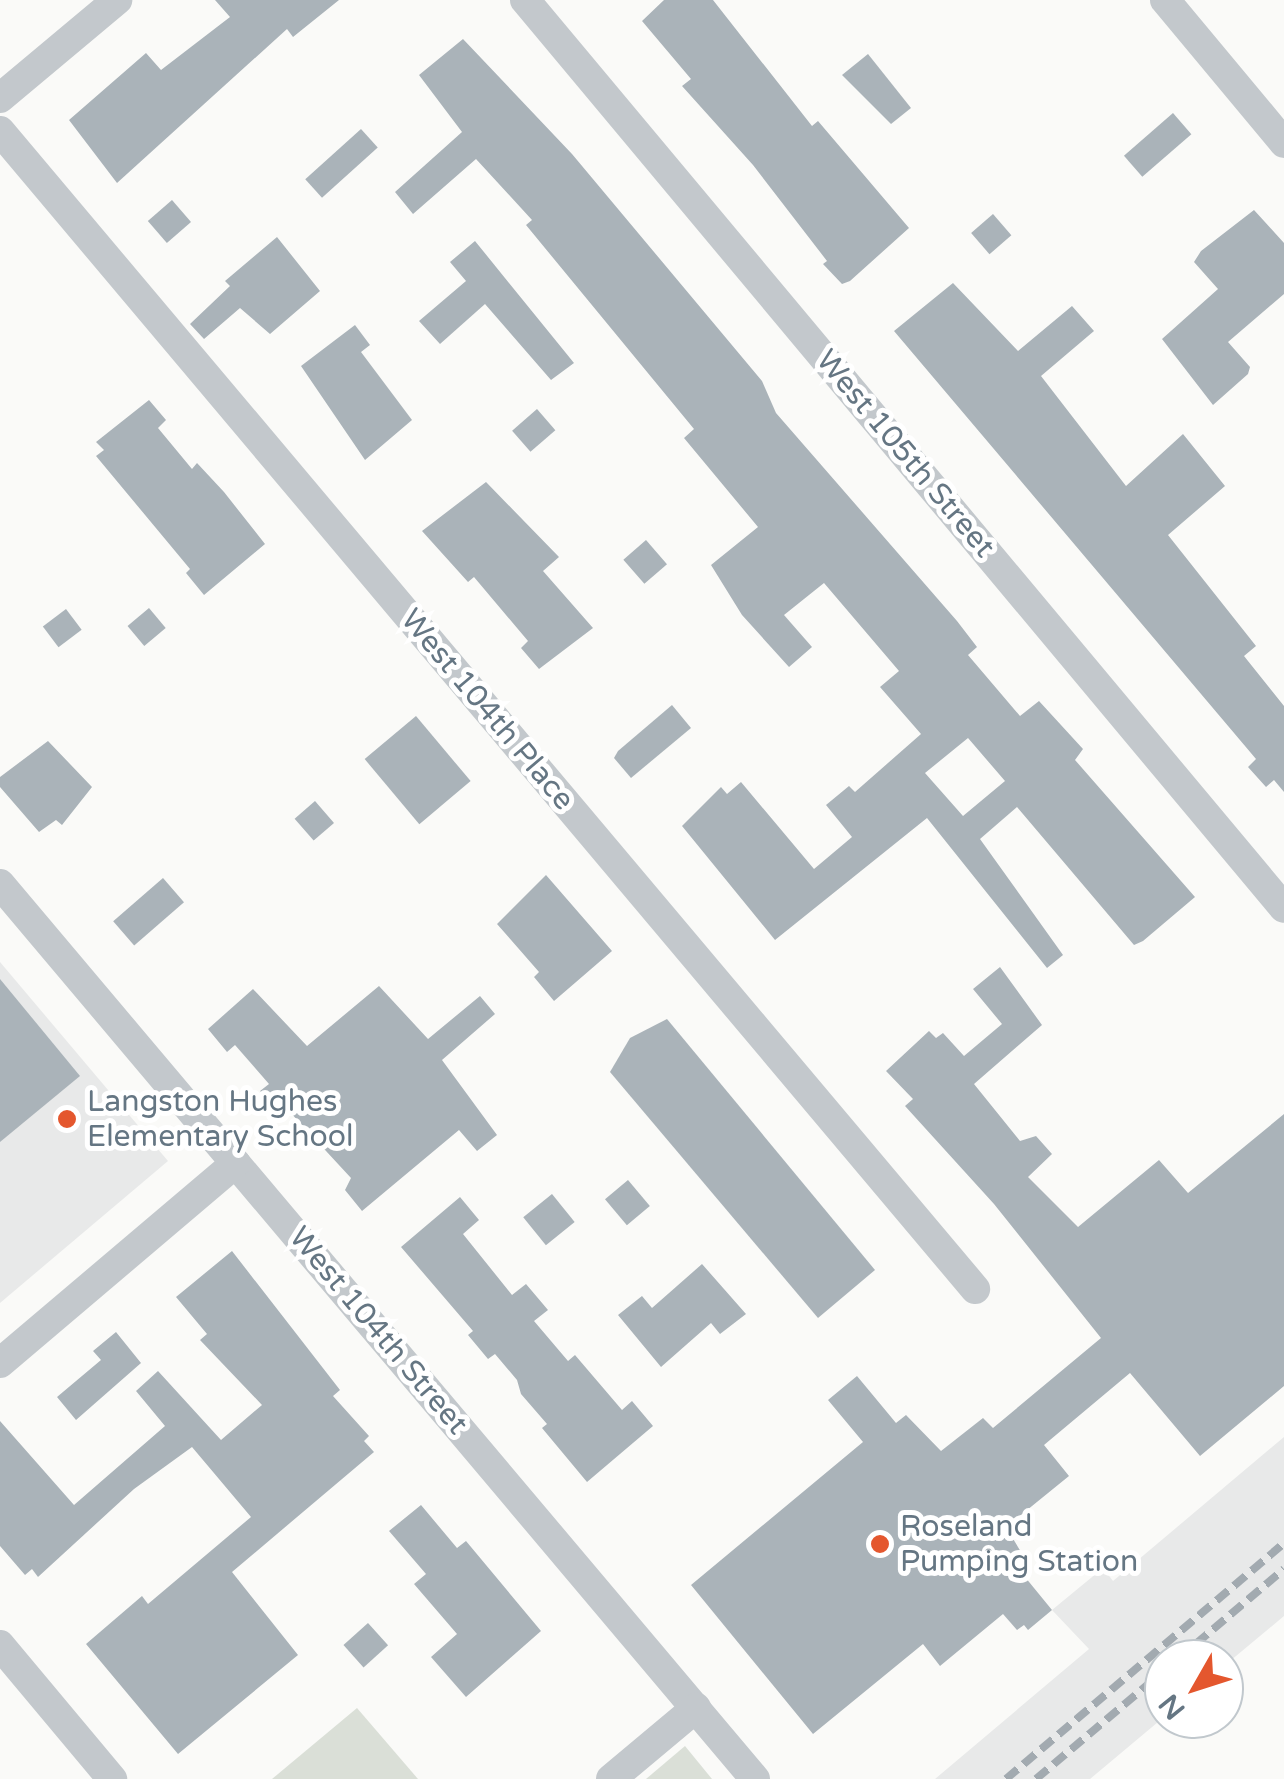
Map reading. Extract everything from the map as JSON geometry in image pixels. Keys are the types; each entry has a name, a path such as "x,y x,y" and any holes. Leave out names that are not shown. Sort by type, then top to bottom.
{"street":[{"path":"0,98 117,0"},
{"name":"West 105th Street","path":"526,0 1284,908"},
{"path":"1165,0 1284,143"},
{"name":"West 104th Place","path":"0,131 975,1289"},
{"name":"West 104th Street","path":"0,884 755,1779"},
{"path":"0,1363 236,1163"},
{"path":"0,1645 112,1779"},
{"path":"611,1779 696,1708"}],"shaded area":[{"name":"Langston Hughes Elementary School","path":"0,962 168,1161 0,1303"},
{"path":"1284,1437 1284,1616 1244,1649 1244,1639 1144,1639 1144,1734 1090,1779 935,1779 1089,1649 1052,1610 1103,1568 1113,1581"},
{"path":"357,1708 418,1779 272,1779"},
{"path":"685,1746 712,1779 646,1779"}],"building":[{"path":"215,0 339,0 293,37 287,29 117,183 69,120 146,53 161,70 230,17"},
{"path":"664,0 713,0 812,126 818,121 909,228 850,281 842,284 823,264 827,261 753,165 682,86 691,79 642,21"},
{"path":"463,39 572,154 762,381 776,413 957,621 977,647 968,655 1020,716 1039,701 1083,749 1075,760 1195,897 1134,945 1017,807 980,839 1063,955 1047,968 927,818 775,940 682,826 721,787 727,794 741,782 814,869 852,837 826,805 849,786 855,792 921,734 880,687 899,671 824,583 784,615 812,647 789,667 742,615 711,565 758,527 684,438 694,429 526,225 532,220 476,159 413,214 395,192 462,132 419,75","holes":["968,738 1005,781 963,816 925,773"]},
{"path":"868,54 911,108 891,124 842,75"},
{"path":"1173,113 1191,134 1142,177 1124,156"},
{"path":"361,129 378,148 322,198 305,179"},
{"path":"172,200 191,222 167,243 148,221"},
{"path":"1254,210 1284,243 1284,294 1228,342 1250,367 1248,374 1213,405 1162,339 1218,289 1194,262 1201,251"},
{"path":"993,214 1011,235 989,254 971,233"},
{"path":"277,237 320,291 270,334 240,308 204,339 190,324 230,286 225,281"},
{"path":"475,241 574,363 551,380 485,304 440,344 419,321 466,281 450,262"},
{"path":"953,283 1018,351 1072,306 1094,331 1041,376 1126,486 1183,434 1225,486 1168,535 1256,646 1244,656 1284,706 1284,792 1274,780 1266,787 1248,767 1256,759 894,331"},
{"path":"355,325 370,345 361,352 412,420 365,460 301,366"},
{"path":"149,400 166,420 158,428 192,469 197,463 224,492 265,544 204,595 186,573 190,569 96,456 104,450 96,442"},
{"path":"537,409 555,430 530,452 512,431"},
{"path":"486,482 559,557 543,571 593,628 539,669 521,648 528,641 474,577 468,582 422,531"},
{"path":"646,540 667,564 644,584 623,560"},
{"path":"149,608 166,628 144,646 128,626"},
{"path":"66,609 82,630 58,647 43,626"},
{"path":"672,705 691,728 631,778 614,758"},
{"path":"416,716 471,781 419,824 365,759"},
{"path":"48,741 92,787 62,825 56,820 39,832 0,787 0,777"},
{"path":"315,801 334,823 314,841 295,819"},
{"path":"546,875 612,951 554,1001 534,977 539,972 497,924"},
{"path":"163,878 184,902 134,945 113,921"},
{"path":"1000,967 1042,1025 974,1084 1020,1141 1036,1136 1052,1154 1028,1177 1078,1227 1159,1160 1188,1193 1284,1114 1284,1386 1200,1456 1130,1373 1044,1445 1069,1476 1006,1527 1021,1552 1011,1560 1052,1610 1028,1630 1024,1625 1017,1630 1003,1614 940,1666 923,1644 813,1734 691,1585 863,1442 828,1400 857,1376 896,1423 906,1415 941,1451 983,1418 993,1428 1101,1338 994,1204 905,1106 913,1099 886,1071 929,1031 936,1038 943,1033 964,1056 1002,1024 973,989"},
{"path":"0,979 80,1076 0,1142"},
{"path":"379,986 428,1039 480,996 495,1014 442,1060 497,1135 477,1151 459,1130 362,1211 345,1190 351,1178 289,1111 283,1116 260,1091 269,1084 235,1045 227,1052 208,1029 253,989 307,1046"},
{"path":"667,1019 875,1270 818,1318 610,1072 630,1038"},
{"path":"628,1180 650,1206 627,1225 605,1199"},
{"path":"552,1194 575,1222 546,1245 523,1217"},
{"path":"460,1197 479,1220 463,1234 512,1295 526,1284 548,1310 534,1321 568,1361 575,1355 622,1410 632,1401 653,1426 587,1482 542,1428 547,1424 521,1394 517,1380 495,1354 488,1359 468,1335 473,1331 401,1247"},
{"path":"232,1251 340,1390 333,1396 369,1436 364,1441 374,1452 232,1572 298,1655 178,1754 86,1644 142,1596 148,1604 251,1517 192,1447 134,1489 38,1577 32,1569 25,1575 0,1546 0,1421 74,1505 165,1426 136,1391 158,1371 221,1440 262,1405 200,1340 207,1334 176,1297"},
{"path":"702,1264 746,1314 720,1334 711,1323 661,1367 618,1315 642,1296 652,1308"},
{"path":"116,1332 141,1363 76,1420 57,1397 101,1360 93,1351"},
{"path":"421,1505 457,1548 466,1541 541,1631 466,1697 431,1657 457,1634 414,1584 426,1574 389,1531"},
{"path":"368,1623 388,1645 364,1667 343,1645"}],"railway":[{"path":"1006,1779 1284,1543"},
{"path":"1202,1639 1284,1569"},
{"path":"1036,1779 1144,1688"}],"place":[{"name":"Langston Hughes Elementary School","path":"67,1119"},
{"name":"Roseland Pumping Station","path":"880,1544"}]}
